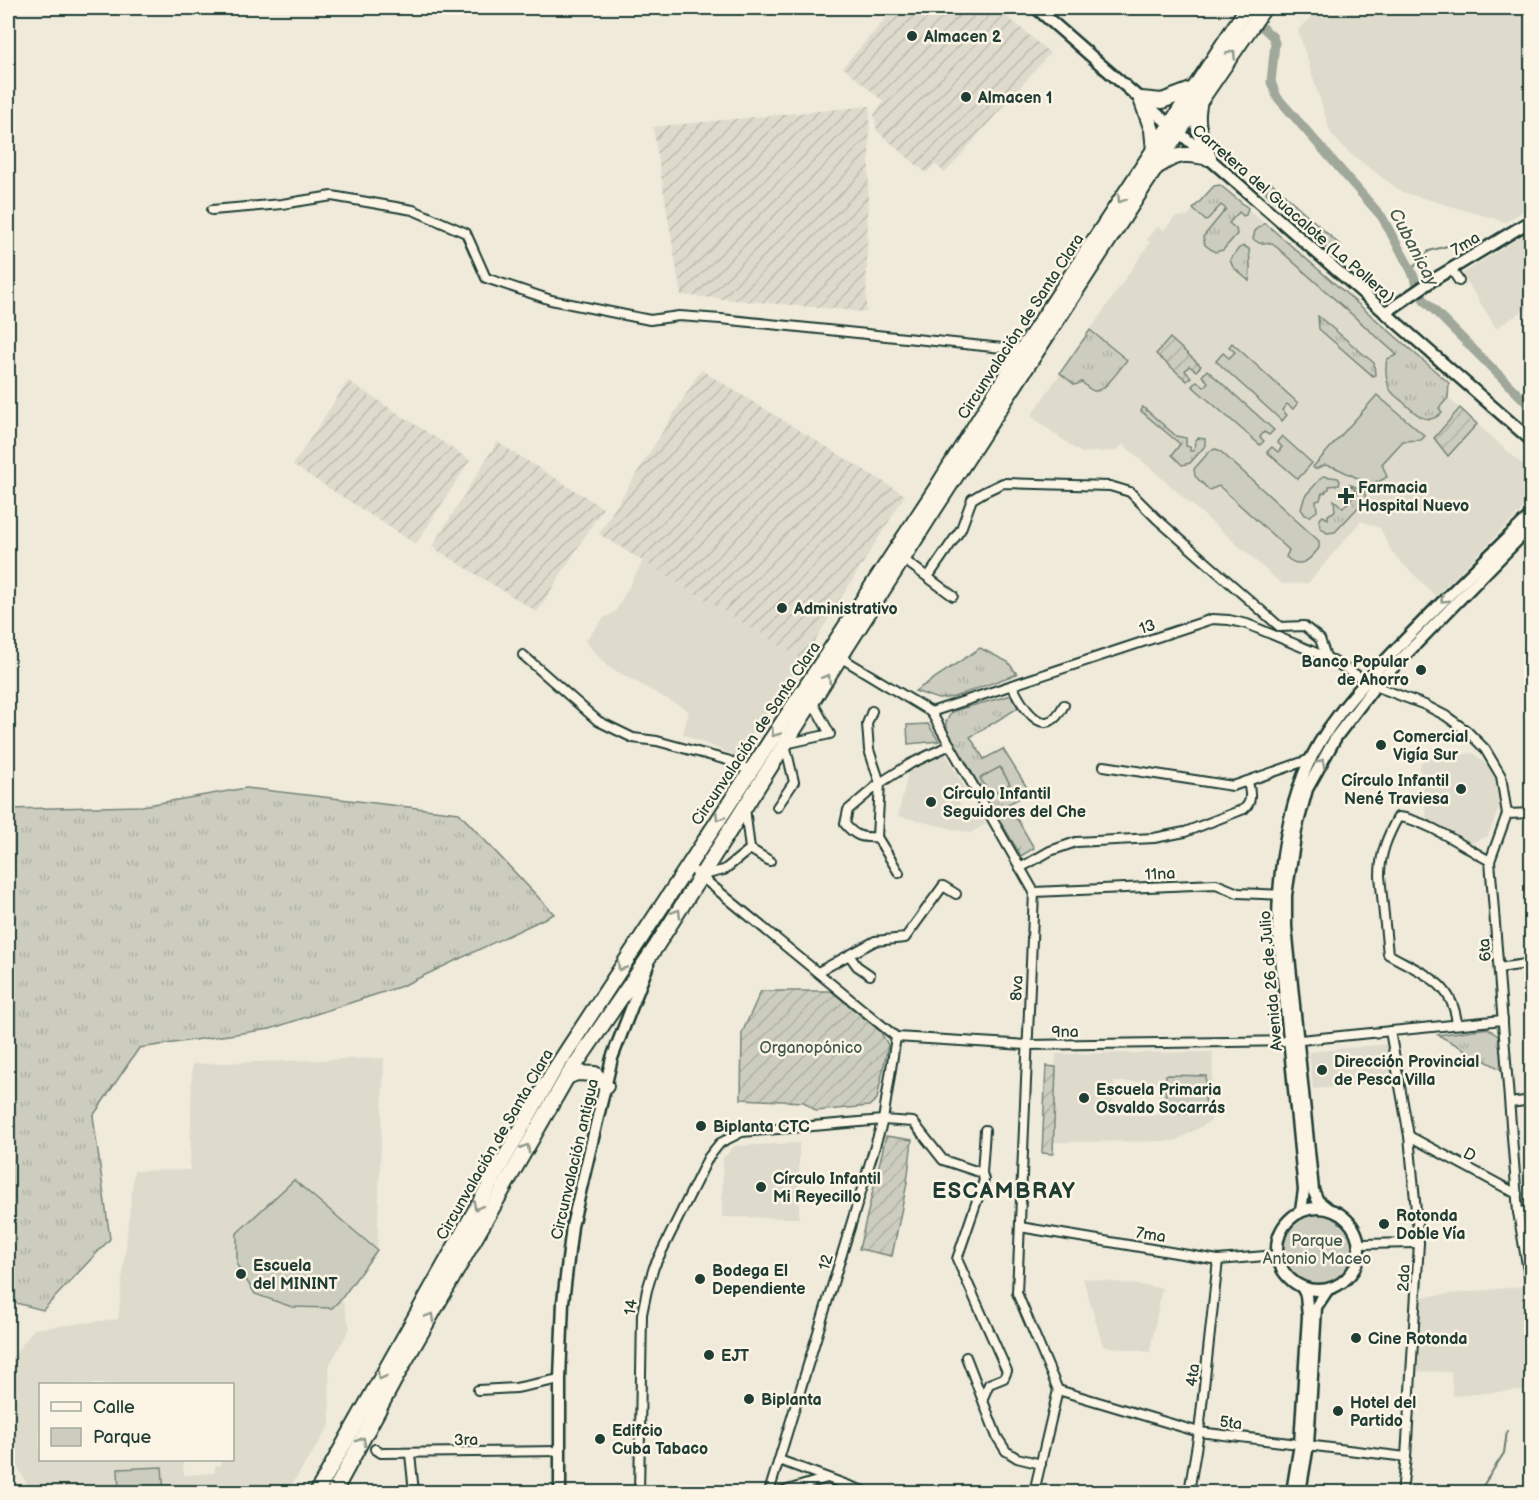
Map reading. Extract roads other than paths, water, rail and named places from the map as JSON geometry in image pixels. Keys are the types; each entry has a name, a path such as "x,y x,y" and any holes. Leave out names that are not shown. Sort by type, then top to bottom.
{"highway":[{"name":"Circunvalación de Santa Clara","path":"1029,351 1157,166 1175,128 1197,95 1247,8"},
{"name":"Circunvalación de Santa Clara","path":"1197,95 1264,8"},
{"path":"1154,150 1152,130 1141,99 1162,101 1197,95 1197,120 1209,158"},
{"name":"Circunvalación de Santa Clara","path":"317,1492 553,1072 750,770 927,511 1154,150 1175,128"},
{"path":"1157,166 1173,156 1196,155 1209,158"},
{"name":"Circunvalación de Santa Clara","path":"334,1492 400,1368 567,1077 654,948 903,559 927,511"},
{"path":"567,1077 577,1073 595,1074 606,1086"}],"main road":[{"name":"Carretera del Guacalote (La Pollera)","path":"1036,8 1532,441"},
{"name":"7ma","path":"1385,313 1433,280 1532,220"},
{"name":"Avenida 26 de Julio","path":"1282,895 1307,789 1336,736 1371,683 1436,608 1532,514"},
{"name":"Avenida 26 de Julio","path":"1301,1211 1304,1190 1282,895 1287,830 1299,786 1311,759 1334,721 1532,525"},
{"name":"Circunvalación antigua","path":"560,1492 563,1302 572,1226 612,1058 654,948"},
{"name":"Avenida 26 de Julio","path":"1294,1040 1313,1190 1318,1201 1327,1208"},
{"path":"1327,1208 1340,1214 1350,1223 1357,1235 1359,1244 1357,1262 1351,1274 1340,1284 1328,1289 1314,1290 1302,1287 1283,1272 1277,1255 1278,1237 1283,1226 1301,1211 1327,1208"},
{"path":"1292,1492 1304,1445 1308,1316 1306,1295 1302,1287"},
{"path":"1300,1492 1316,1307 1328,1289"}],"street":[{"path":"212,210 282,204 332,196 413,210 466,233 486,278 551,300 650,320 679,316 722,319 1029,351"},
{"path":"1451,269 1459,282"},
{"path":"928,578 961,529 972,499 984,492 1003,483 1110,486 1130,492 1156,519 1280,627 1304,626 1320,639 1326,657"},
{"path":"903,559 953,596"},
{"name":"13","path":"930,712 1212,619 1247,624 1326,657 1371,683"},
{"path":"1532,626 1530,631 1532,640"},
{"path":"523,655 598,721 633,738 657,741 717,757 750,770"},
{"path":"840,657 930,712 1034,892"},
{"name":"6ta","path":"1371,683 1425,705 1467,730 1485,749 1501,776 1507,814 1490,861 1518,1212 1532,1294"},
{"path":"1012,685 1022,705 1039,720 1047,722 1053,720 1064,705"},
{"path":"777,807 795,782 784,744 830,734 812,701"},
{"path":"872,711 867,724 867,733 869,750 880,783 877,837 899,873"},
{"path":"877,837 862,838 853,834 845,824 848,810 880,783 910,764 950,745"},
{"path":"1104,766 1233,786 1311,759"},
{"path":"1020,868 1050,851 1076,842 1154,838 1185,832 1249,805 1251,797 1248,781"},
{"path":"745,806 750,849"},
{"path":"1507,814 1532,813"},
{"path":"1457,1024 1456,1008 1448,993 1438,983 1388,954 1380,863 1386,840 1398,817 1409,818 1422,824 1490,861"},
{"path":"750,849 770,861"},
{"path":"700,876 724,870 750,849"},
{"path":"687,865 897,1037"},
{"name":"11na","path":"1034,892 1216,884 1238,893 1282,895"},
{"path":"818,972 875,940 905,938 943,886 956,894"},
{"name":"8va","path":"1034,892 1017,1293 1058,1390"},
{"path":"849,955 857,966 870,975"},
{"path":"1499,968 1532,963"},
{"name":"9na","path":"897,1037 1027,1045 1294,1040 1503,1020"},
{"name":"2da","path":"1390,1031 1409,1136 1419,1243 1402,1492"},
{"name":"12","path":"769,1492 883,1120 897,1037"},
{"path":"1510,1103 1532,1100"},
{"path":"883,1120 913,1122 943,1160 982,1173"},
{"name":"14","path":"639,1492 642,1314 654,1267 708,1158 720,1143 742,1132 883,1120"},
{"path":"977,1383 989,1384 1004,1378 1006,1371 957,1259 984,1180 982,1173 985,1130"},
{"name":"D","path":"1409,1136 1517,1194"},
{"path":"1518,1212 1532,1211"},
{"name":"7ma","path":"1020,1227 1218,1260 1277,1255"},
{"path":"1359,1244 1419,1243"},
{"name":"4ta","path":"1189,1492 1199,1432 1218,1260"},
{"path":"966,1358 997,1437 1006,1451 1017,1458 1041,1464"},
{"path":"478,1390 516,1388 560,1379"},
{"path":"983,1398 989,1384"},
{"path":"1034,1492 1058,1390"},
{"name":"5ta","path":"1058,1390 1199,1432 1406,1457"},
{"name":"3ra","path":"375,1449 381,1454 559,1451"},
{"path":"410,1454 414,1492"},
{"path":"779,1460 866,1492"},
{"path":"781,1492 827,1478"}],"waterway":[{"name":"Cubanicay","path":"1262,27 1273,37 1275,43 1271,82 1277,97 1382,217 1411,270 1424,300 1532,408"},
{"path":"1411,270 1429,251 1458,243"},
{"path":"1479,1492 1504,1453 1507,1431"}],"place":[{"name":"Almacen 2","path":"912,36"},
{"name":"Almacen 1","path":"966,97"},
{"name":"Farmacia Hospital Nuevo","path":"1346,496"},
{"name":"Administrativo","path":"782,608"},
{"name":"Banco Popular de Ahorro","path":"1421,670"},
{"name":"Comercial Vigía Sur","path":"1381,745"},
{"name":"Círculo Infantil Nené Traviesa","path":"1461,789"},
{"name":"Círculo Infantil Seguidores del Che","path":"931,802"},
{"name":"Dirección Provincial de Pesca Villa","path":"1322,1070"},
{"name":"Escuela Primaria Osvaldo Socarrás","path":"1084,1098"},
{"name":"Biplanta CTC","path":"701,1126"},
{"name":"Círculo Infantil Mi Reyecillo","path":"761,1187"},
{"name":"Rotonda Doble Vía","path":"1384,1224"},
{"name":"Escuela del MININT","path":"241,1274"},
{"name":"Bodega El Dependiente","path":"700,1279"},
{"name":"Cine Rotonda","path":"1356,1338"},
{"name":"EJT","path":"709,1355"},
{"name":"Biplanta","path":"749,1399"},
{"name":"Hotel del Partido","path":"1338,1411"},
{"name":"Edifcio Cuba Tabaco","path":"600,1439"}],"district":[{"name":"ESCAMBRAY","path":"1004,1190"}],"park label":[{"name":"Organopónico","path":"811,1047"},
{"name":"Parque Antonio Maceo","path":"1317,1249"}]}
